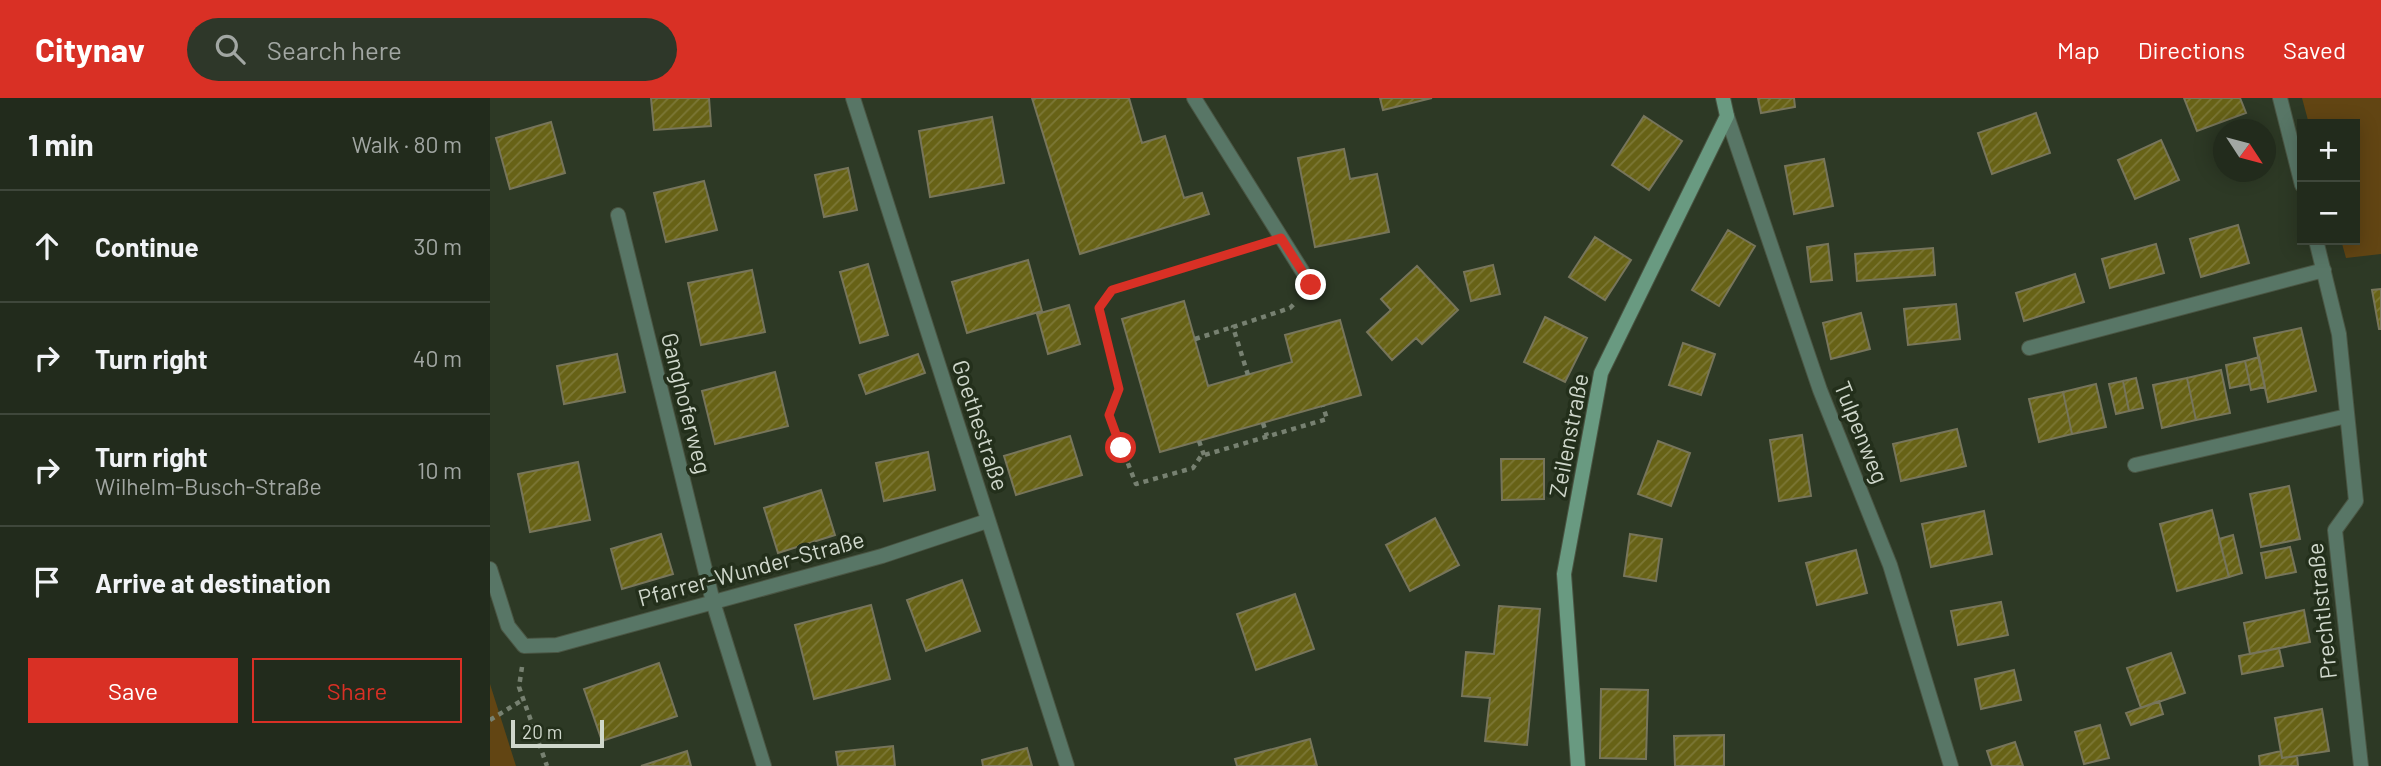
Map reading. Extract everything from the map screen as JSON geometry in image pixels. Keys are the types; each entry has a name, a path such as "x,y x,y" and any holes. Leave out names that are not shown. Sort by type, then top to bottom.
{"street":[{"name":"Goethestraße","path":"853,98 1067,766"},
{"path":"1194,98 1311,285"},
{"path":"1723,98 1727,116"},
{"path":"2280,98 2301,182"},
{"name":"Zeilenstraße","path":"1578,766 1564,574 1601,373 1727,116"},
{"name":"Tulpenweg","path":"1727,116 1820,390 1890,565 1951,766"},
{"name":"Ganghoferweg","path":"618,215 713,602 764,766"},
{"name":"Prechtlstraße","path":"2317,245 2339,334 2356,501 2335,530 2361,766"},
{"path":"2029,348 2324,270"},
{"path":"2135,465 2347,416"},
{"name":"Pfarrer-Wunder-Straße","path":"524,646 557,645 882,556 987,521"},
{"path":"490,569 508,626 524,646"}],"path":[{"path":"1281,238 1112,290 1099,308 1119,389 1109,415 1136,484 1193,468 1201,456 1327,419 1323,406"},
{"path":"1195,339 1290,308 1311,285"},
{"path":"1233,327 1248,375"},
{"path":"1263,423 1267,436"},
{"path":"1199,441 1204,455"},
{"path":"524,646 519,687 547,766"},
{"path":"490,720 524,699"}],"shaded area":[{"path":"2302,98 2381,98 2381,254 2346,258 2342,245 2360,245 2360,119 2308,119"},
{"path":"490,684 516,766 490,766"}],"building":[{"path":"651,98 709,98 711,126 654,130"},
{"path":"1032,98 1129,98 1142,143 1165,136 1184,198 1202,193 1209,214 1080,254"},
{"path":"1380,98 1432,98 1383,110"},
{"path":"1758,98 1794,98 1795,107 1761,113"},
{"path":"2184,98 2240,98 2246,113 2230,119 2213,119 2213,125 2197,131"},
{"path":"2036,113 2050,153 1992,174 1978,133"},
{"path":"1644,116 1682,141 1649,190 1612,165"},
{"path":"992,117 1004,183 930,197 919,131"},
{"path":"551,122 565,173 510,189 496,138"},
{"path":"2161,140 2179,180 2135,199 2118,160"},
{"path":"1344,149 1350,179 1377,174 1389,232 1315,247 1298,158"},
{"path":"1824,159 1833,206 1794,214 1785,166"},
{"path":"848,168 857,210 824,217 815,175"},
{"path":"704,181 717,230 666,242 654,193"},
{"path":"2238,225 2249,263 2201,277 2190,239"},
{"path":"1728,230 1755,246 1719,306 1692,290"},
{"path":"1595,237 1631,260 1605,300 1569,277"},
{"path":"1828,244 1832,280 1811,282 1807,247"},
{"path":"2156,244 2164,273 2110,288 2102,259"},
{"path":"1933,248 1935,275 1857,281 1855,254"},
{"path":"1028,260 1042,311 967,333 952,282"},
{"path":"868,264 888,335 860,343 840,272"},
{"path":"1493,265 1500,294 1471,301 1464,272"},
{"path":"1417,266 1458,310 1422,344 1416,338 1392,360 1367,332 1391,310 1381,299"},
{"path":"752,270 765,332 701,345 688,283"},
{"path":"2075,274 2084,302 2024,321 2016,293"},
{"path":"2381,289 2381,329 2379,329 2372,290"},
{"path":"1184,301 1208,386 1292,362 1285,335 1340,320 1361,395 1160,452 1122,319"},
{"path":"1956,304 1960,339 1908,345 1904,309"},
{"path":"1069,305 1080,344 1048,354 1037,314"},
{"path":"1861,313 1870,349 1831,359 1823,323"},
{"path":"1545,317 1587,338 1565,382 1524,362"},
{"path":"2301,328 2316,391 2268,402 2254,338"},
{"path":"1683,343 1715,354 1701,395 1669,385"},
{"path":"617,354 625,392 564,404 557,366"},
{"path":"918,354 925,373 866,394 859,375"},
{"path":"2259,357 2265,387 2251,390 2245,361"},
{"path":"2245,361 2250,384 2230,388 2226,365"},
{"path":"2221,370 2230,413 2196,420 2187,378"},
{"path":"775,372 788,426 715,444 702,391"},
{"path":"2136,378 2143,408 2129,411 2123,381"},
{"path":"2187,378 2196,420 2162,428 2153,385"},
{"path":"2123,381 2129,411 2116,414 2109,384"},
{"path":"2096,384 2106,427 2072,434 2063,392"},
{"path":"2063,392 2072,434 2039,442 2029,399"},
{"path":"1957,429 1966,466 1901,481 1893,444"},
{"path":"1802,435 1811,496 1779,501 1770,440"},
{"path":"1070,436 1082,475 1016,495 1004,456"},
{"path":"1658,441 1690,453 1671,506 1638,494"},
{"path":"928,452 935,490 884,501 876,463"},
{"path":"1501,459 1544,459 1544,499 1502,500"},
{"path":"578,462 590,520 530,532 518,474"},
{"path":"2289,486 2300,539 2261,547 2250,494"},
{"path":"821,490 835,535 778,553 764,508"},
{"path":"2212,510 2229,577 2177,591 2160,524"},
{"path":"1984,511 1992,554 1931,567 1922,524"},
{"path":"1435,518 1459,565 1410,591 1386,545"},
{"path":"661,534 673,574 622,589 611,549"},
{"path":"1630,534 1662,539 1656,581 1624,576"},
{"path":"2233,535 2242,573 2229,577 2219,539"},
{"path":"2290,547 2296,572 2266,578 2261,553"},
{"path":"1856,550 1867,593 1817,605 1806,563"},
{"path":"962,580 980,631 926,651 907,600"},
{"path":"1295,594 1314,649 1256,670 1237,614"},
{"path":"2001,602 2008,635 1958,645 1951,611"},
{"path":"871,605 890,679 814,699 795,625"},
{"path":"1499,606 1540,609 1527,745 1485,741 1490,698 1462,696 1466,652 1494,654"},
{"path":"2304,610 2310,642 2250,654 2244,623"},
{"path":"2279,648 2283,666 2242,674 2239,656"},
{"path":"2171,653 2185,693 2141,708 2127,668"},
{"path":"659,663 677,716 602,741 584,689"},
{"path":"2014,670 2021,700 1981,709 1975,679"},
{"path":"1601,689 1648,690 1646,759 1600,758"},
{"path":"2159,701 2163,714 2131,725 2126,713"},
{"path":"2322,709 2329,751 2282,758 2275,718"},
{"path":"2100,725 2109,758 2084,764 2075,732"},
{"path":"1724,735 1724,766 1675,766 1674,736"},
{"path":"1310,739 1317,766 1237,766 1235,759"},
{"path":"2015,742 2023,766 1992,766 1987,751"},
{"path":"893,746 895,766 838,766 836,752"},
{"path":"1027,748 1032,766 983,766 982,760"},
{"path":"687,751 691,766 641,766"},
{"path":"2281,751 2282,758 2297,756 2298,766 2260,766 2259,756"}],"route":[{"path":"1121,448 1109,415 1119,389 1099,308 1112,290 1281,238 1311,285"}]}
